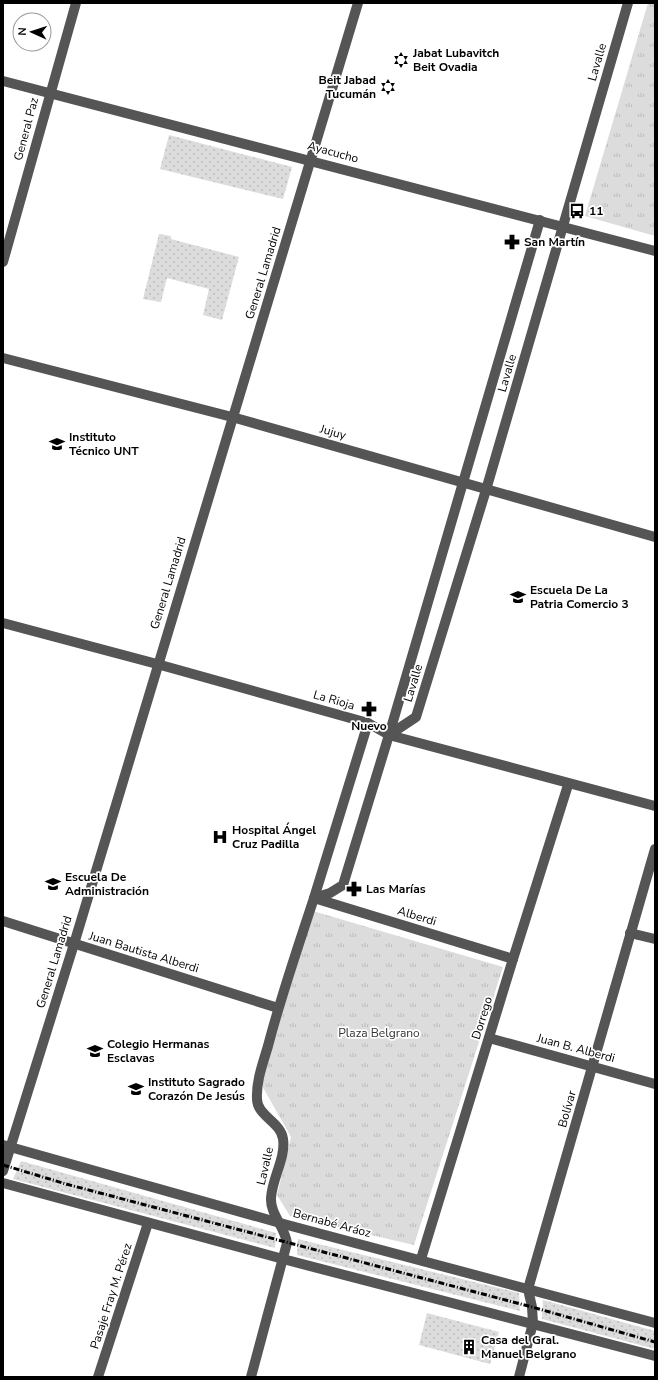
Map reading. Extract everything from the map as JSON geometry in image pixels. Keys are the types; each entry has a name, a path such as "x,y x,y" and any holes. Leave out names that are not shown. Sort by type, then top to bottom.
{"street":[{"name":"General Paz","path":"3,262 76,3"},
{"name":"General Lamadrid","path":"3,1171 7,1146 74,944 157,664 358,3"},
{"name":"Lavalle","path":"389,736 416,717 486,490 564,227 628,3"},
{"name":"Ayacucho","path":"3,81 311,160 655,251"},
{"name":"Lavalle","path":"314,898 330,892 342,885 389,736 540,220"},
{"name":"Jujuy","path":"3,358 232,417 655,537"},
{"name":"La Rioja","path":"3,623 368,723 389,736 568,785 655,806"},
{"name":"Lavalle","path":"251,1377 287,1243 286,1234 272,1206 271,1197 283,1147 283,1138 278,1126 263,1112 256,1102 257,1086 278,1008 314,898 368,723"},
{"name":"Dorrego","path":"421,1259 568,785"},
{"name":"Bolívar","path":"519,1377 534,1323 528,1289 655,849"},
{"name":"Alberdi","path":"314,898 513,959"},
{"name":"Juan Bautista Alberdi","path":"3,921 278,1008"},
{"path":"630,933 655,940"},
{"name":"Juan B. Alberdi","path":"489,1038 655,1084"},
{"name":"Bernabé Aráoz","path":"7,1146 280,1223 421,1259 655,1323"},
{"path":"3,1183 282,1259 534,1323 655,1356"},
{"name":"Pasaje Fray M. Pérez","path":"98,1377 148,1223"}],"green space":[{"path":"648,3 655,3 655,236 585,216"},
{"path":"169,135 292,167 283,199 160,169"},
{"path":"159,234 171,236 171,239 239,257 222,320 203,315 209,289 167,278 161,302 143,299"},
{"name":"Plaza Belgrano","path":"313,911 503,967 414,1245 290,1216 277,1195 291,1137 261,1084"},
{"path":"21,1161 276,1233 275,1248 13,1179"},
{"path":"298,1239 519,1293 520,1311 297,1255"},
{"path":"543,1300 655,1331 655,1349 542,1319"},
{"path":"427,1313 499,1332 490,1364 419,1345"}],"railway":[{"path":"3,1165 66,1184 532,1307 655,1342"}],"place":[{"name":"Jabat Lubavitch Beit Ovadia","path":"401,60"},
{"name":"Beit Jabad Tucumán","path":"388,87"},
{"name":"11","path":"577,211"},
{"name":"San Martín","path":"512,242"},
{"name":"Instituto Técnico UNT","path":"57,444"},
{"name":"Escuela De La Patria Comercio 3","path":"518,597"},
{"name":"Nuevo","path":"369,709"},
{"name":"Hospital Ángel Cruz Padilla","path":"220,837"},
{"name":"Escuela De Administración","path":"53,884"},
{"name":"Las Marías","path":"354,889"},
{"name":"Colegio Hermanas Esclavas","path":"95,1051"},
{"name":"Instituto Sagrado Corazón De Jesús","path":"136,1089"},
{"name":"Casa del Gral. Manuel Belgrano","path":"469,1347"}]}
